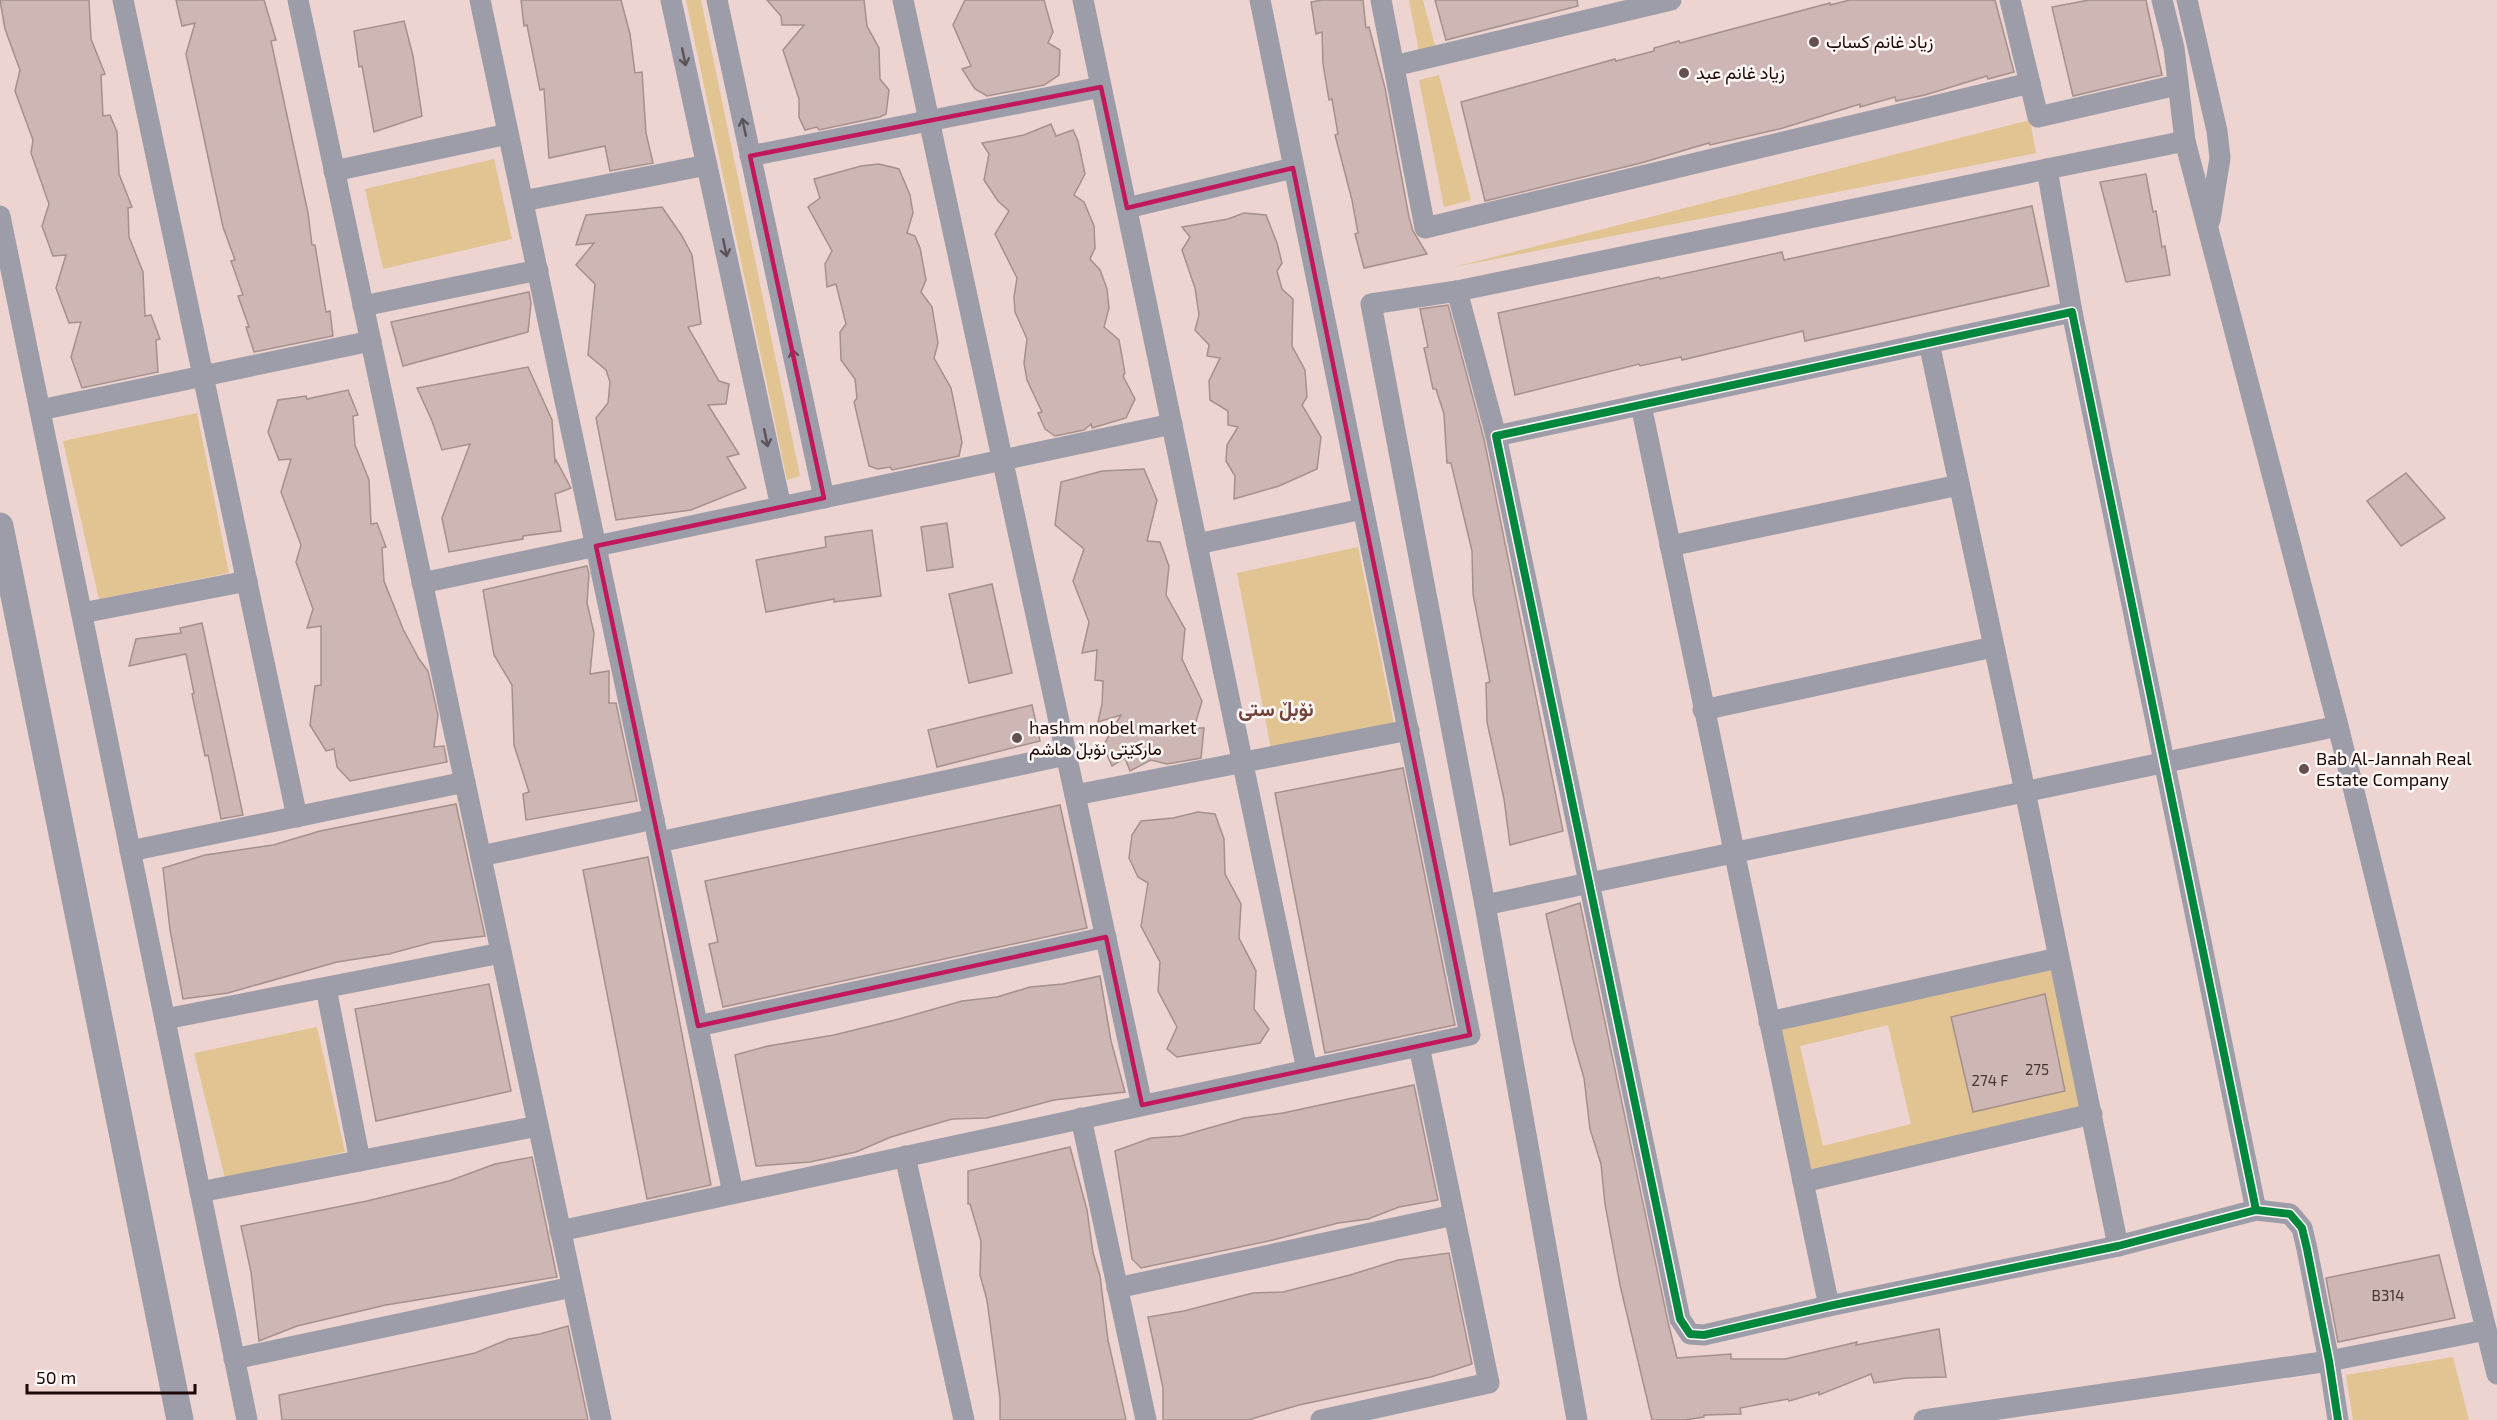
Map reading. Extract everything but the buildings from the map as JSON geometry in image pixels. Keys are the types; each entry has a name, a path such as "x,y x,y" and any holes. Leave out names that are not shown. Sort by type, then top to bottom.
{"street":[{"path":"123,0 297,817"},
{"path":"298,0 601,1420"},
{"path":"480,0 733,1193"},
{"path":"671,0 781,507"},
{"path":"717,0 824,498"},
{"path":"903,0 1142,1105"},
{"path":"1083,0 1307,1070"},
{"path":"560,1231 1470,1035 1260,0"},
{"path":"1381,0 1425,228 2030,83"},
{"path":"1394,66 1671,0"},
{"path":"2010,0 2038,117 2177,85"},
{"path":"2162,0 2174,48 2185,141 2338,726 2497,1374"},
{"path":"2187,0 2215,119 2220,158 2209,232"},
{"path":"750,156 1101,87"},
{"path":"334,171 508,134"},
{"path":"1577,1420 1485,905 1371,304 1457,291 2185,141"},
{"path":"523,201 707,165"},
{"path":"1127,208 1293,168"},
{"path":"2047,169 2072,312 2256,1210"},
{"path":"0,216 247,1420"},
{"path":"363,306 538,270"},
{"path":"1457,291 1497,436 1680,1319 1690,1334 1704,1335 1829,1306 2118,1246 2256,1210 2290,1214 2302,1228 2330,1361 2338,1420"},
{"path":"1497,436 2072,312"},
{"path":"40,411 371,341"},
{"path":"1929,343 2025,791 2118,1246"},
{"path":"1641,405 1829,1306"},
{"path":"422,583 1172,424"},
{"path":"1670,546 1959,485"},
{"path":"1197,544 1363,509"},
{"path":"0,526 180,1420"},
{"path":"82,614 247,581"},
{"path":"1703,710 1993,648"},
{"path":"1485,905 1590,881 2338,726"},
{"path":"1075,795 1409,730"},
{"path":"659,842 1066,755"},
{"path":"130,851 465,782"},
{"path":"481,856 654,819"},
{"path":"698,1026 1106,937"},
{"path":"165,1019 501,953"},
{"path":"1769,1022 2058,958"},
{"path":"326,988 360,1161"},
{"path":"1321,1420 1489,1383 1419,1046"},
{"path":"1803,1182 2092,1114"},
{"path":"1081,1118 1146,1420"},
{"path":"200,1192 538,1126"},
{"path":"905,1156 964,1420"},
{"path":"1117,1288 1454,1215"},
{"path":"234,1359 572,1287"},
{"path":"1924,1420 2330,1361 2486,1330"}],"highlighted area":[{"path":"1101,87 1127,208 1293,168 1470,1035 1142,1105 1106,937 698,1026 596,546 824,498 750,156"}],"shaded area":[{"path":"686,0 701,0 800,476 787,480"},
{"path":"1409,0 1423,0 1437,53 1420,57"},
{"path":"1439,75 1471,200 1444,207 1419,80"},
{"path":"2030,120 2036,153 1454,267"},
{"path":"494,159 512,239 383,269 365,189"},
{"path":"197,413 229,573 99,599 63,441"},
{"path":"1358,547 1394,723 1271,749 1237,573"},
{"path":"2058,958 2092,1114 1803,1182 1769,1022","holes":["2045,995 2065,1091 1973,1112 1951,1017","1888,1025 1911,1124 1823,1146 1800,1046"]},
{"path":"317,1027 345,1152 225,1178 194,1053"},
{"path":"2453,1357 2469,1420 2353,1420 2346,1375"}],"cycle path":[{"path":"2256,1210 2072,312 1496,436 1680,1319 1690,1334 1704,1335 1829,1306 2118,1246 2256,1210 2290,1214 2302,1228 2307,1249 2338,1420"}],"place":[{"name":"زياد غانم كساب","path":"1814,42"},
{"name":"زياد غانم عبد","path":"1684,73"},
{"name":"hashm nobel market مارکێتی نۆبڵ هاشم","path":"1017,738"},
{"name":"Bab Al-Jannah Real Estate Company","path":"2304,769"}],"district":[{"name":"نۆبڵ ستی","path":"1276,709"}]}
